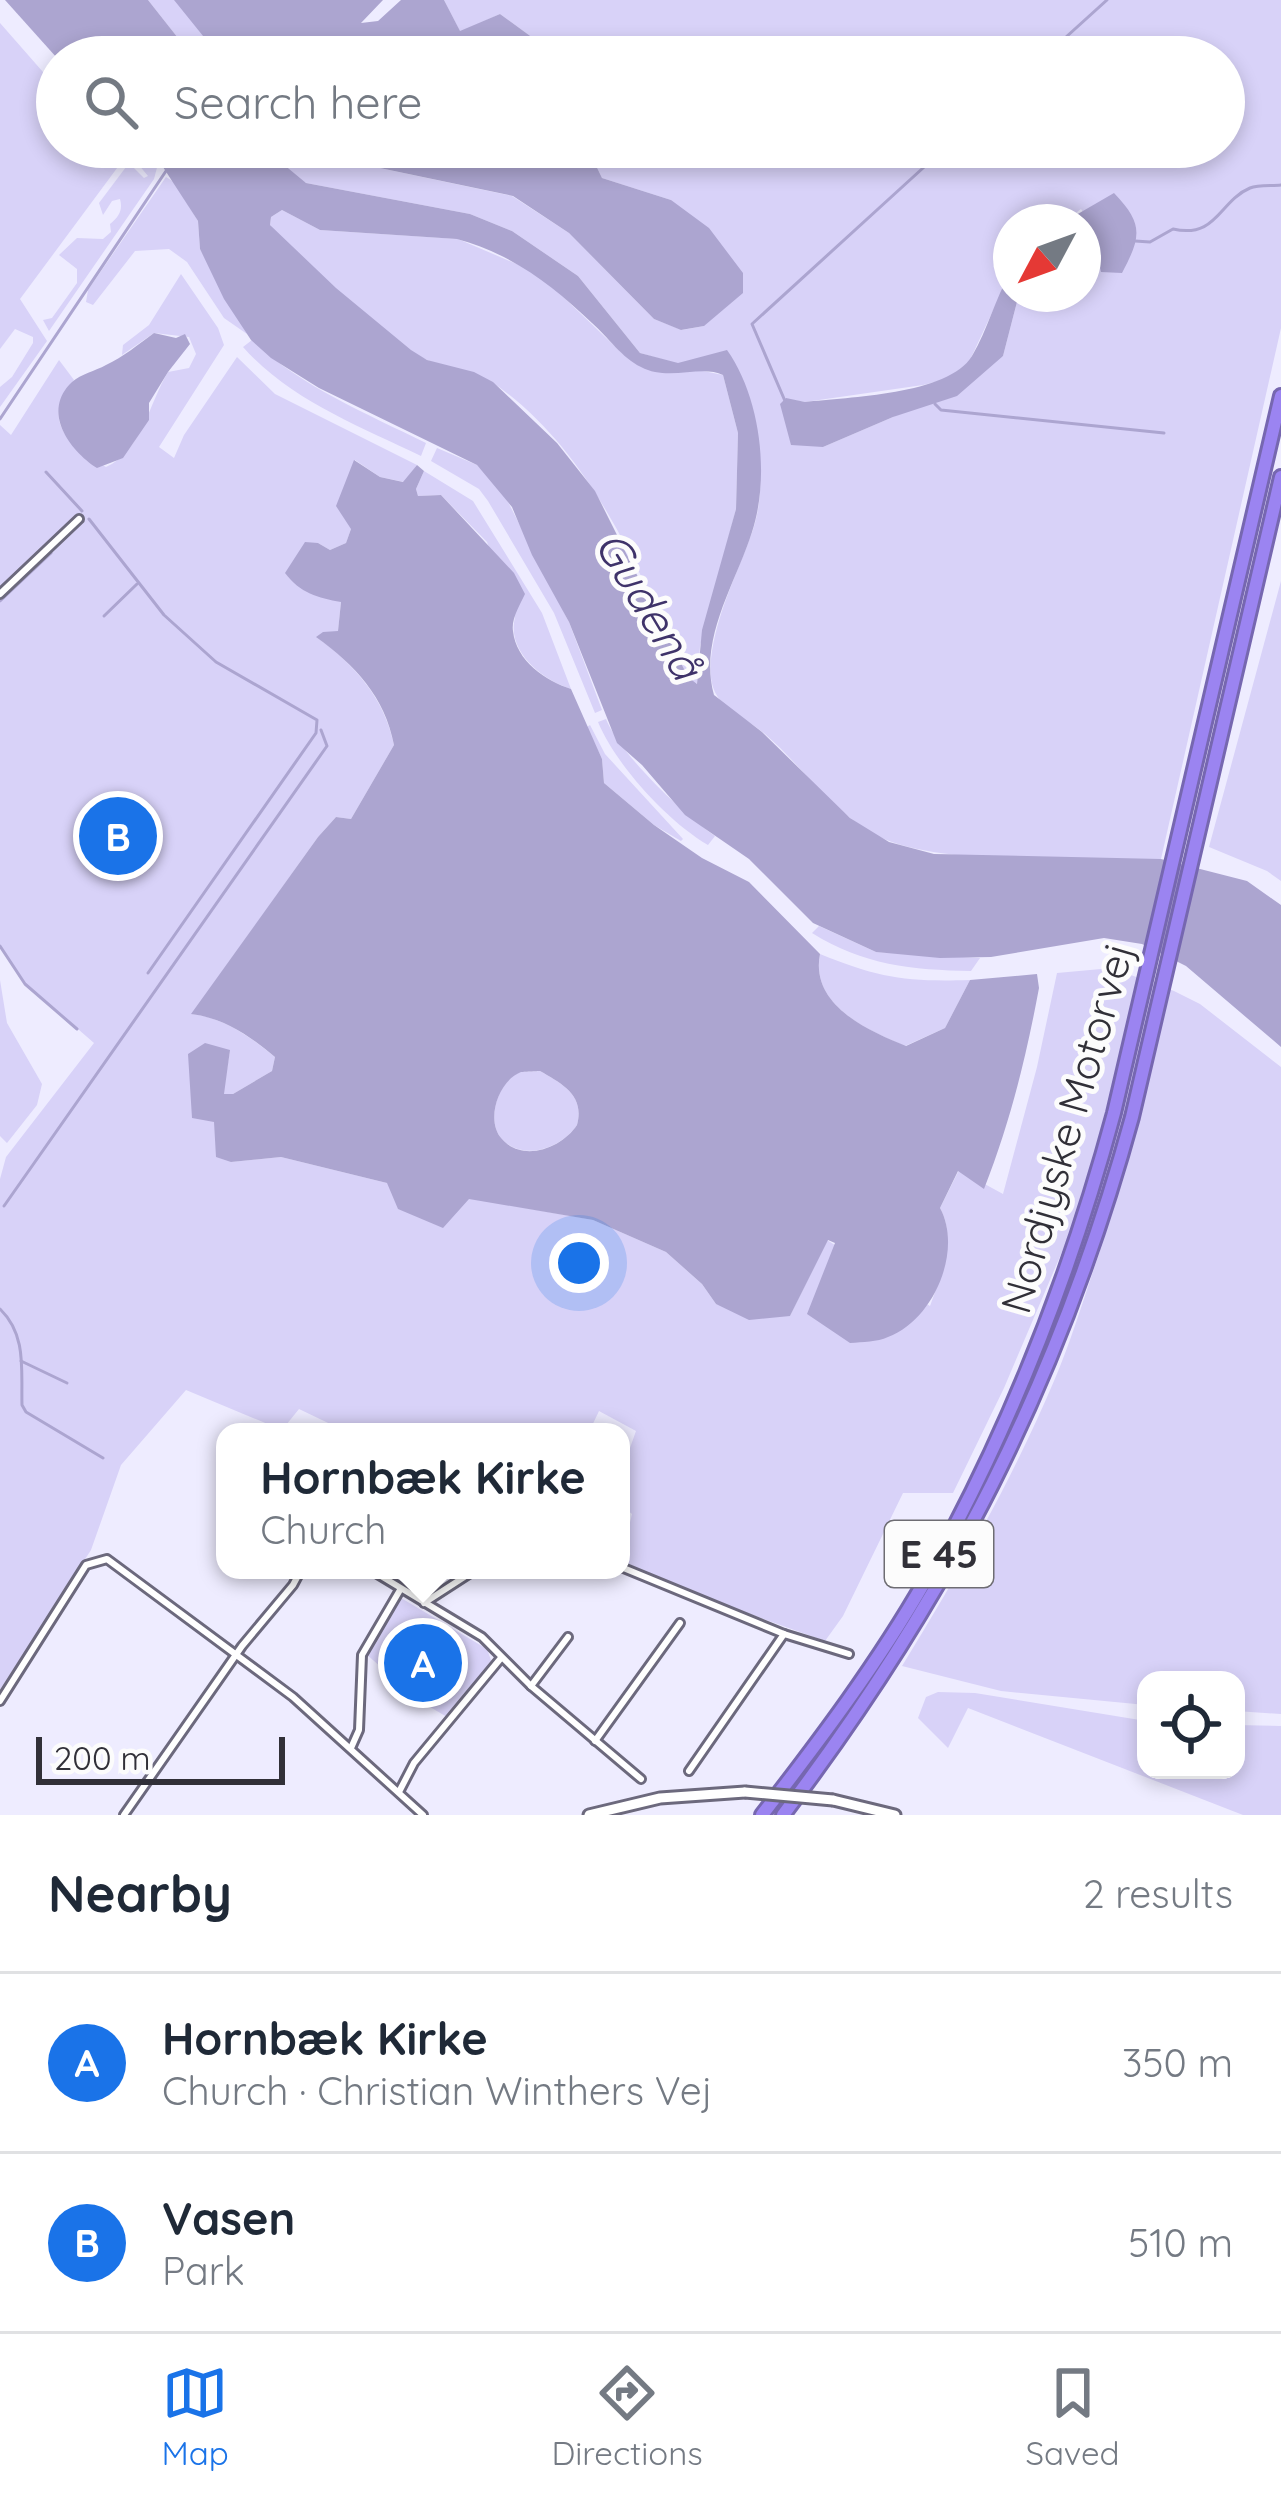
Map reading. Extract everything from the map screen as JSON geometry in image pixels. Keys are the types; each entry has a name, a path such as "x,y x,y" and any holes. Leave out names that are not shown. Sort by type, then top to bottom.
{"highway":[{"name":"Nordjyske Motorvej","path":"762,1815 866,1675 924,1583 1046,1327 1122,1082 1281,396"},
{"name":"Nordjyske Motorvej","path":"783,1815 879,1684 938,1590 995,1484 1085,1271 1132,1118 1281,477"}],"main road":[{"path":"590,1815 660,1798 745,1792 833,1800 895,1815"}],"street":[{"path":"0,594 79,519"},
{"path":"0,1701 86,1565 96,1559 114,1562 237,1652 424,1815"},
{"path":"630,1571 784,1634 849,1654"},
{"path":"124,1815 237,1652 296,1579"},
{"path":"384,1579 482,1637 531,1686 641,1779"},
{"path":"424,1603 461,1579"},
{"path":"351,1748 359,1730 362,1655 400,1589"},
{"path":"596,1741 680,1623"},
{"path":"689,1771 784,1634"},
{"path":"531,1686 568,1637"},
{"path":"400,1790 414,1763 501,1658"}],"shaded area":[{"path":"148,0 175,0 204,36 176,36"},
{"path":"444,0 1281,0 1281,328 1161,859 1053,860 932,852 898,844 857,823 765,734 725,705 713,687 711,659 717,628 760,498 756,437 741,377 699,360 678,364 640,353 578,276 512,231 470,214 306,183 285,168 380,168 512,196 569,233 654,319 682,330 704,326 671,200 602,178 597,168 1245,168 1245,36 530,36 500,14 460,32","holes":["993,204 1101,204 1101,240 1122,273 1101,257 1101,312 1014,312 1003,356 893,417 823,447 786,399 805,402 947,379 969,362 993,311"]},
{"path":"0,23 36,64 36,168 117,168 20,299 47,341 0,407 0,387 12,377 33,337 15,329 0,349"},
{"path":"125,168 148,176 141,168 157,168 154,179 49,331 43,320 52,318 77,283 77,269 59,255 77,238 103,239 111,232 110,224 121,210 120,199 112,201 103,215 99,203"},
{"path":"166,177 198,221 200,249 247,334 224,318 187,262 169,249 135,251 93,305 86,302 88,290"},
{"path":"282,210 320,230 458,239 526,268 624,355 723,375 738,433 736,509 700,646 697,684 688,678 612,520 562,447 499,387 423,358 365,316 270,225 271,217"},
{"path":"181,274 218,328 224,345 159,447 174,458 184,435 237,357 275,394 417,465 404,482 380,477 355,460 346,543 330,550 318,543 341,601 338,632 317,637 366,684 383,712 394,745 351,819 336,817 318,837 192,1014 226,1024 275,1057 272,1071 233,1094 223,1094 230,1050 214,1122 231,1162 281,1157 387,1183 593,1220 666,1252 702,1284 716,1304 790,1316 827,1240 930,1306 947,1244 940,1208 959,1170 1003,1194 1057,973 1112,968 1200,1004 1281,1067 1281,1714 1245,1712 1245,1671 1137,1671 1137,1704 1001,1691 902,1666 1002,1491 1061,1365 1100,1251 1070,1233 953,1493 903,1493 843,1616 825,1641 680,1589 630,1564 630,1448 636,1431 630,1423 599,1411 593,1423 328,1423 299,1409 288,1423 265,1423 186,1390 121,1465 91,1550 0,1690 0,1179 6,1157 94,1043 23,981 0,946 0,425 11,435 59,360 74,380 59,408 63,431 81,451 106,467 118,460 136,438 168,372 189,368 196,354 189,337 154,333 122,355 123,345 149,325"},
{"path":"252,340 312,385 426,443 421,456 326,410 282,382 243,347"},
{"path":"437,448 477,465 503,492 569,622 602,710 595,713 554,613 488,501 479,489 431,461"},
{"path":"424,471 473,501 542,613 571,689 549,679 521,653 515,617 487,542 441,495 418,496"},
{"path":"1281,581 1281,881 1209,847"},
{"path":"606,719 653,782 715,836 708,845 676,822 630,773 598,722"},
{"path":"590,725 605,754 681,841 604,783 602,759"},
{"path":"819,926 876,952 980,958 971,971 888,964 831,944 812,933"},
{"path":"820,954 893,977 970,980 945,1028 905,1046 858,1023 832,1001 819,972"},
{"path":"0,980 7,1023 42,1084 37,1105 7,1143 0,1136"},
{"path":"540,1071 575,1099 577,1125 552,1146 520,1150 497,1131 496,1102 512,1077"},
{"path":"401,1598 487,1649 492,1663 447,1717 420,1701 366,1654"},
{"path":"938,1692 975,1693 1137,1720 1137,1774 968,1708 948,1748 918,1718 926,1697"},
{"path":"1245,1725 1281,1726 1281,1815 1243,1815 1150,1779 1245,1779"}],"water":[{"path":"5,0 148,0 176,36 37,36"},
{"path":"174,0 383,0 361,23 378,21 401,0 444,0 460,31 500,14 530,36 203,36"},
{"name":"Gudenå","path":"164,168 288,168 306,183 470,214 512,231 578,276 640,353 678,363 727,350 755,414 761,463 752,532 715,632 710,674 714,695 762,732 850,818 889,842 934,854 1161,859 1247,881 1281,905 1281,1047 1186,966 1142,944 1104,938 991,957 940,958 876,952 813,923 749,859 685,815 617,743 569,622 512,507 477,465 319,388 271,358 251,340 224,299 200,249 198,221","holes":["282,210 320,230 457,239 513,262 546,284 641,367 663,373 723,375 738,433 736,509 702,630 697,684 688,677 595,491 557,443 493,382 411,350 270,225 271,217"]},
{"path":"380,168 597,168 602,178 671,200 709,228 743,273 743,293 704,326 681,330 654,319 569,233 513,196"},
{"path":"1114,193 1135,222 1136,240 1122,273 1101,272 1101,204 1095,204"},
{"path":"993,309 1014,312 1003,356 957,396 823,447 791,445 780,404 786,398 805,402 920,386 960,369 978,346"},
{"path":"154,333 176,338 185,334 190,344 149,403 149,420 123,458 97,468 62,429 59,405 63,393 76,379 119,358"},
{"path":"354,460 380,477 403,482 417,465 424,471 418,496 441,495 514,573 525,594 513,622 515,642 534,668 571,689 602,759 604,783 702,858 749,882 820,954 824,987 844,1013 906,1046 945,1028 970,980 1037,974 1039,988 1029,1040 984,1189 958,1171 940,1208 948,1243 940,1282 919,1316 904,1328 879,1340 850,1343 807,1314 835,1243 828,1240 790,1316 749,1320 716,1304 702,1284 666,1252 593,1220 469,1199 443,1228 398,1209 387,1183 281,1157 231,1162 216,1157 214,1122 192,1118 188,1054 205,1043 230,1050 224,1094 233,1094 272,1071 275,1057 236,1029 191,1014 318,837 336,817 351,819 394,745 376,697 316,637 338,631 341,602 310,594 285,573 305,542 330,550 346,543 351,529 336,506","holes":["540,1071 575,1099 577,1125 552,1146 520,1150 502,1139 494,1112 500,1092 513,1077"]}],"waterway":[{"path":"1067,36 1107,0"},
{"path":"785,401 752,324 923,168"},
{"path":"0,419 166,171"},
{"path":"1135,241 1150,242 1173,229 1199,229 1250,188 1281,185"},
{"path":"935,404 941,410 1164,433"},
{"path":"46,472 82,511"},
{"path":"89,519 164,615 216,662 317,720 316,733 148,973"},
{"path":"0,588 38,553"},
{"path":"0,601 51,553"},
{"path":"104,616 137,584"},
{"path":"4,1206 327,746 321,730"},
{"path":"0,946 25,984 77,1029"},
{"path":"0,1309 19,1342 26,1412 103,1458"},
{"path":"21,1361 67,1383"}],"place":[{"name":"Vasen","path":"118,836"},
{"name":"Hornbæk Kirke","path":"423,1663"}]}
